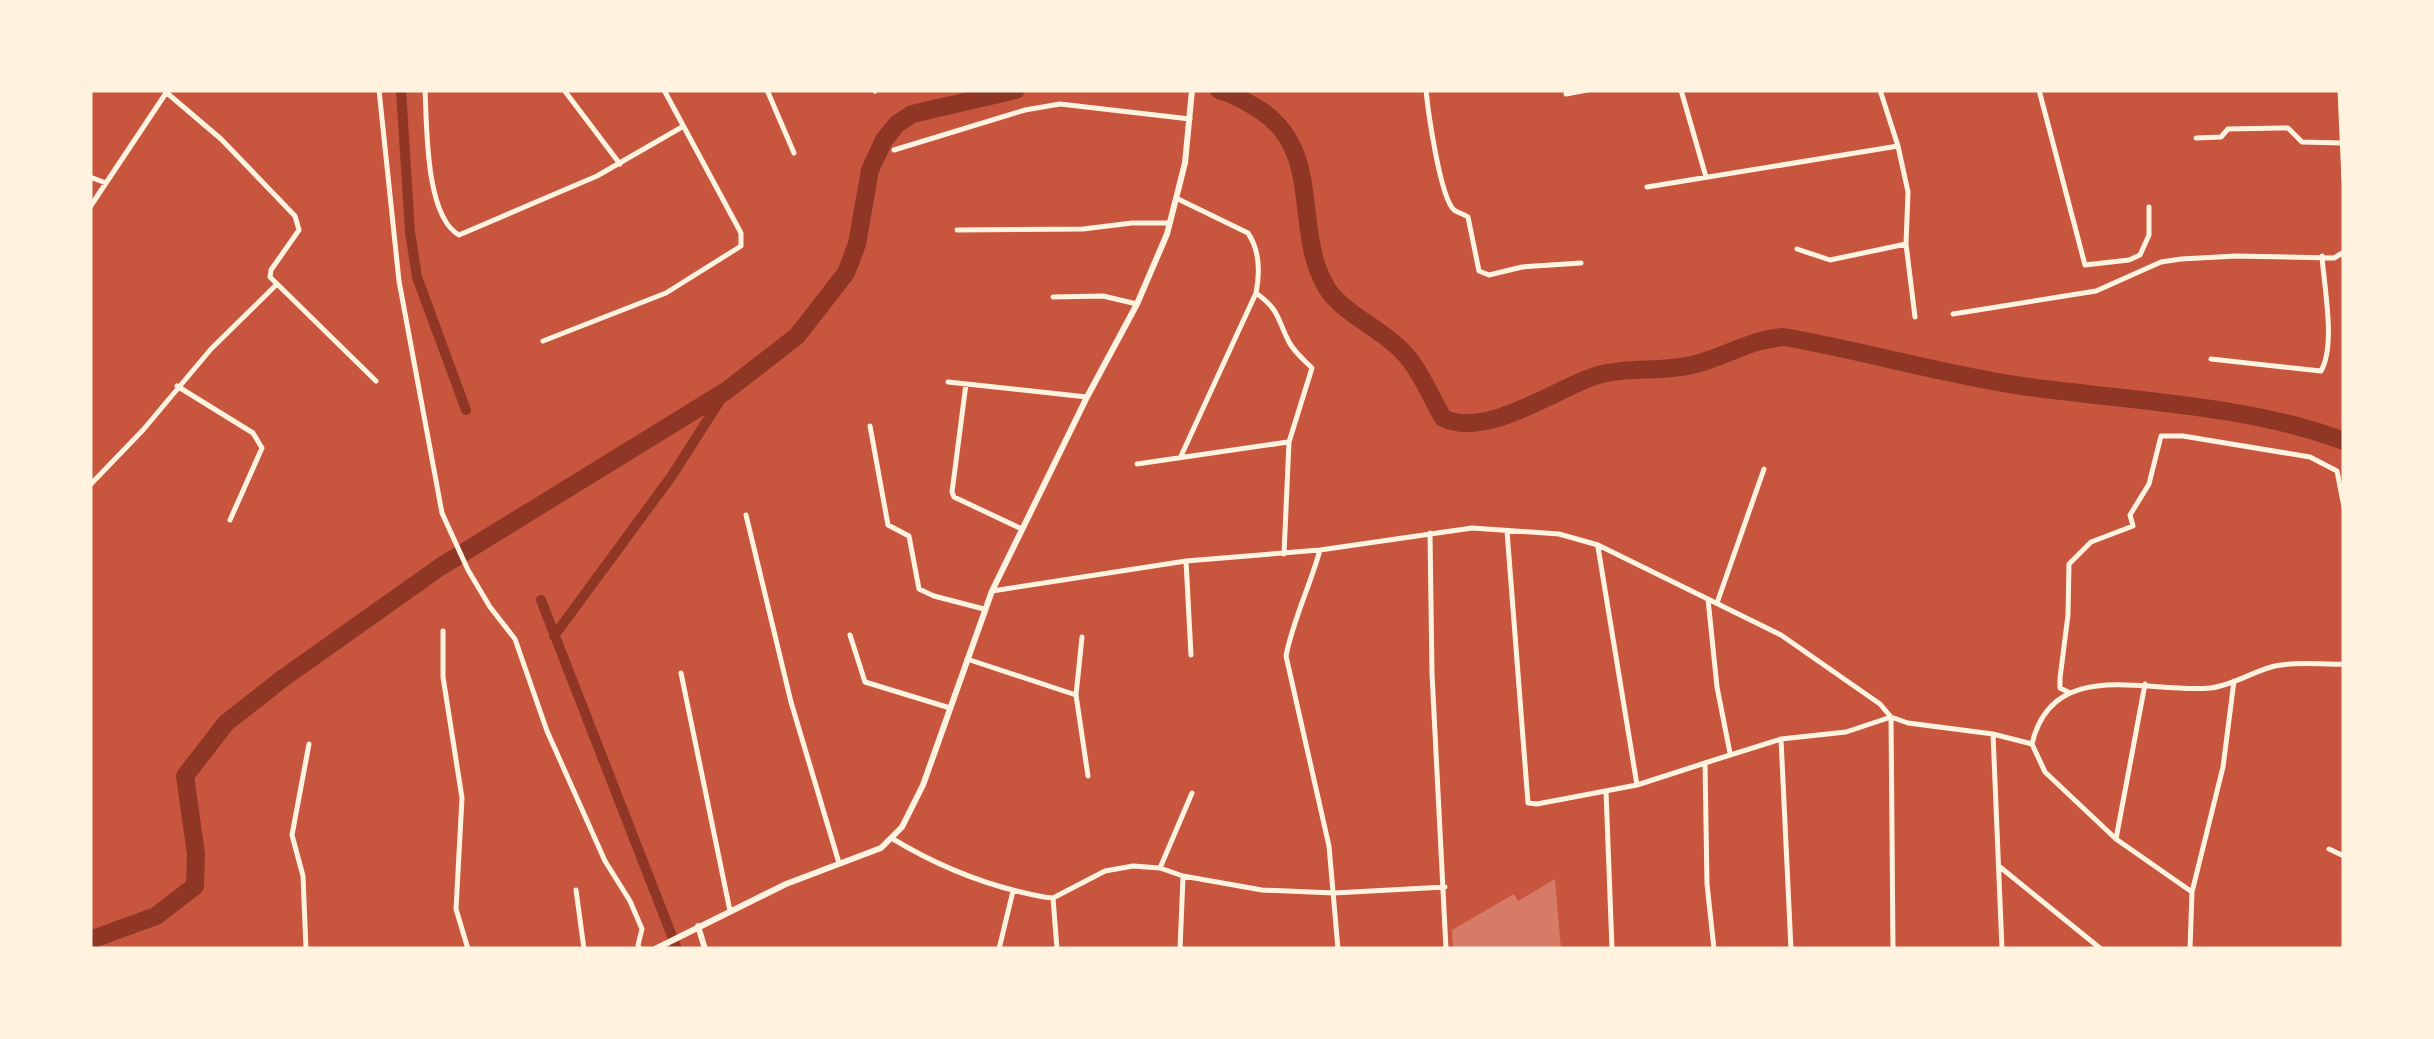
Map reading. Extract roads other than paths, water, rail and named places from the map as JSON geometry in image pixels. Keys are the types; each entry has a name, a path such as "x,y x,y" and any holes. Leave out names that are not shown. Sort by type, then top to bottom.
{"main road":[{"path":"655,949 838,862 882,848 893,838 923,785 992,591 1086,397 1137,304 1170,223 1178,199 1192,90"},
{"path":"698,926 705,949"}],"street":[{"path":"378,90 398,281 442,513 468,570 521,653 547,732 605,861 642,929 640,949"},
{"path":"425,90 432,188 455,234 543,201 620,164 682,127"},
{"path":"564,90 620,164"},
{"path":"543,341 666,293 741,246 741,232 664,90"},
{"path":"766,90 794,153"},
{"path":"1426,90 1431,133 1448,199 1455,210 1468,217 1479,272 1484,275 1522,267 1581,263"},
{"path":"1566,94 1587,90"},
{"path":"1681,90 1706,176"},
{"path":"1880,90 1908,192 1906,244 1915,317"},
{"path":"2038,90 2085,264 2129,260 2140,255 2149,235 2150,208"},
{"path":"2340,90 2344,181"},
{"path":"90,208 168,92 221,139 296,216 297,234 270,273 376,381"},
{"path":"894,150 1025,110 1060,104 1190,119"},
{"path":"2196,138 2221,136 2228,129 2288,128 2302,142 2341,143"},
{"path":"1647,187 1898,146"},
{"path":"91,179 106,182"},
{"path":"1178,199 1248,233 1257,254 1256,293 1181,456"},
{"path":"957,230 1083,230 1132,223 1170,223"},
{"path":"1797,249 1830,260 1906,244"},
{"path":"1953,314 2096,291 2162,262 2180,259 2334,258 2344,252"},
{"path":"2211,359 2321,371 2328,337 2322,256"},
{"path":"90,485 143,430 177,386 277,284"},
{"path":"1256,293 1270,303 1289,341 1312,368 1289,442 1284,554"},
{"path":"1054,297 1103,296 1137,304"},
{"path":"948,382 1086,397"},
{"path":"966,384 952,492 954,497 1022,529"},
{"path":"177,386 253,433 262,448 230,520"},
{"path":"870,426 888,525 909,536 919,589 984,609"},
{"path":"2070,693 2060,688 2069,564 2091,542 2133,526 2130,514 2149,484 2162,436 2239,445 2327,463 2337,470 2344,507"},
{"path":"1138,464 1289,442"},
{"path":"1717,603 1764,470"},
{"path":"746,515 791,702 838,862"},
{"path":"992,591 1186,561 1320,550 1472,528 1559,534 1598,545 1810,653 1880,704 1891,717 1908,724 1993,734 2032,744"},
{"path":"1507,531 1528,803 1637,785 1781,739 1846,732 1891,717"},
{"path":"1430,533 1432,674 1446,949"},
{"path":"1598,545 1637,785"},
{"path":"1320,550 1301,612 1291,630 1286,656 1329,846 1338,949"},
{"path":"1186,561 1191,655"},
{"path":"1708,599 1717,687 1730,753"},
{"path":"443,631 443,678 462,798 456,909 468,949"},
{"path":"850,635 865,682 950,708"},
{"path":"1082,636 1076,695 1088,776"},
{"path":"967,659 1076,695"},
{"path":"2192,892 2116,839 2044,772 2032,744 2041,718 2070,693 2093,686 2211,688 2278,665 2344,664"},
{"path":"681,673 730,912"},
{"path":"2190,949 2192,892 2223,767 2234,681"},
{"path":"2116,839 2144,684"},
{"path":"1891,717 1894,949"},
{"path":"1993,734 2002,949"},
{"path":"1781,739 1791,949"},
{"path":"306,949 303,876 292,835 309,744"},
{"path":"1705,762 1706,884 1714,949"},
{"path":"1606,791 1612,949"},
{"path":"1160,868 1192,793"},
{"path":"893,838 926,858 986,884 1052,898 1105,872 1132,866 1160,868 1262,890 1334,894 1445,887"},
{"path":"2329,849 2344,856"},
{"path":"2000,867 2101,949"},
{"path":"1180,949 1184,876"},
{"path":"576,890 584,949"},
{"path":"999,949 1013,891"},
{"path":"1052,898 1057,949"}],"waterway":[{"path":"401,90 410,232 417,277 466,410"},
{"path":"90,940 156,916 195,886 196,854 185,776 226,723 440,567 726,391 797,336 846,273 857,244 870,170 884,140 897,124 912,114 1016,90"},
{"path":"1219,90 1255,107 1279,127 1292,146 1300,168 1315,261 1324,283 1339,303 1404,353 1443,418 1460,423 1499,418 1595,376 1684,367 1784,337 1992,381 2226,411 2344,441"},
{"path":"554,636 671,477 726,391"},
{"path":"541,600 677,949"}]}
